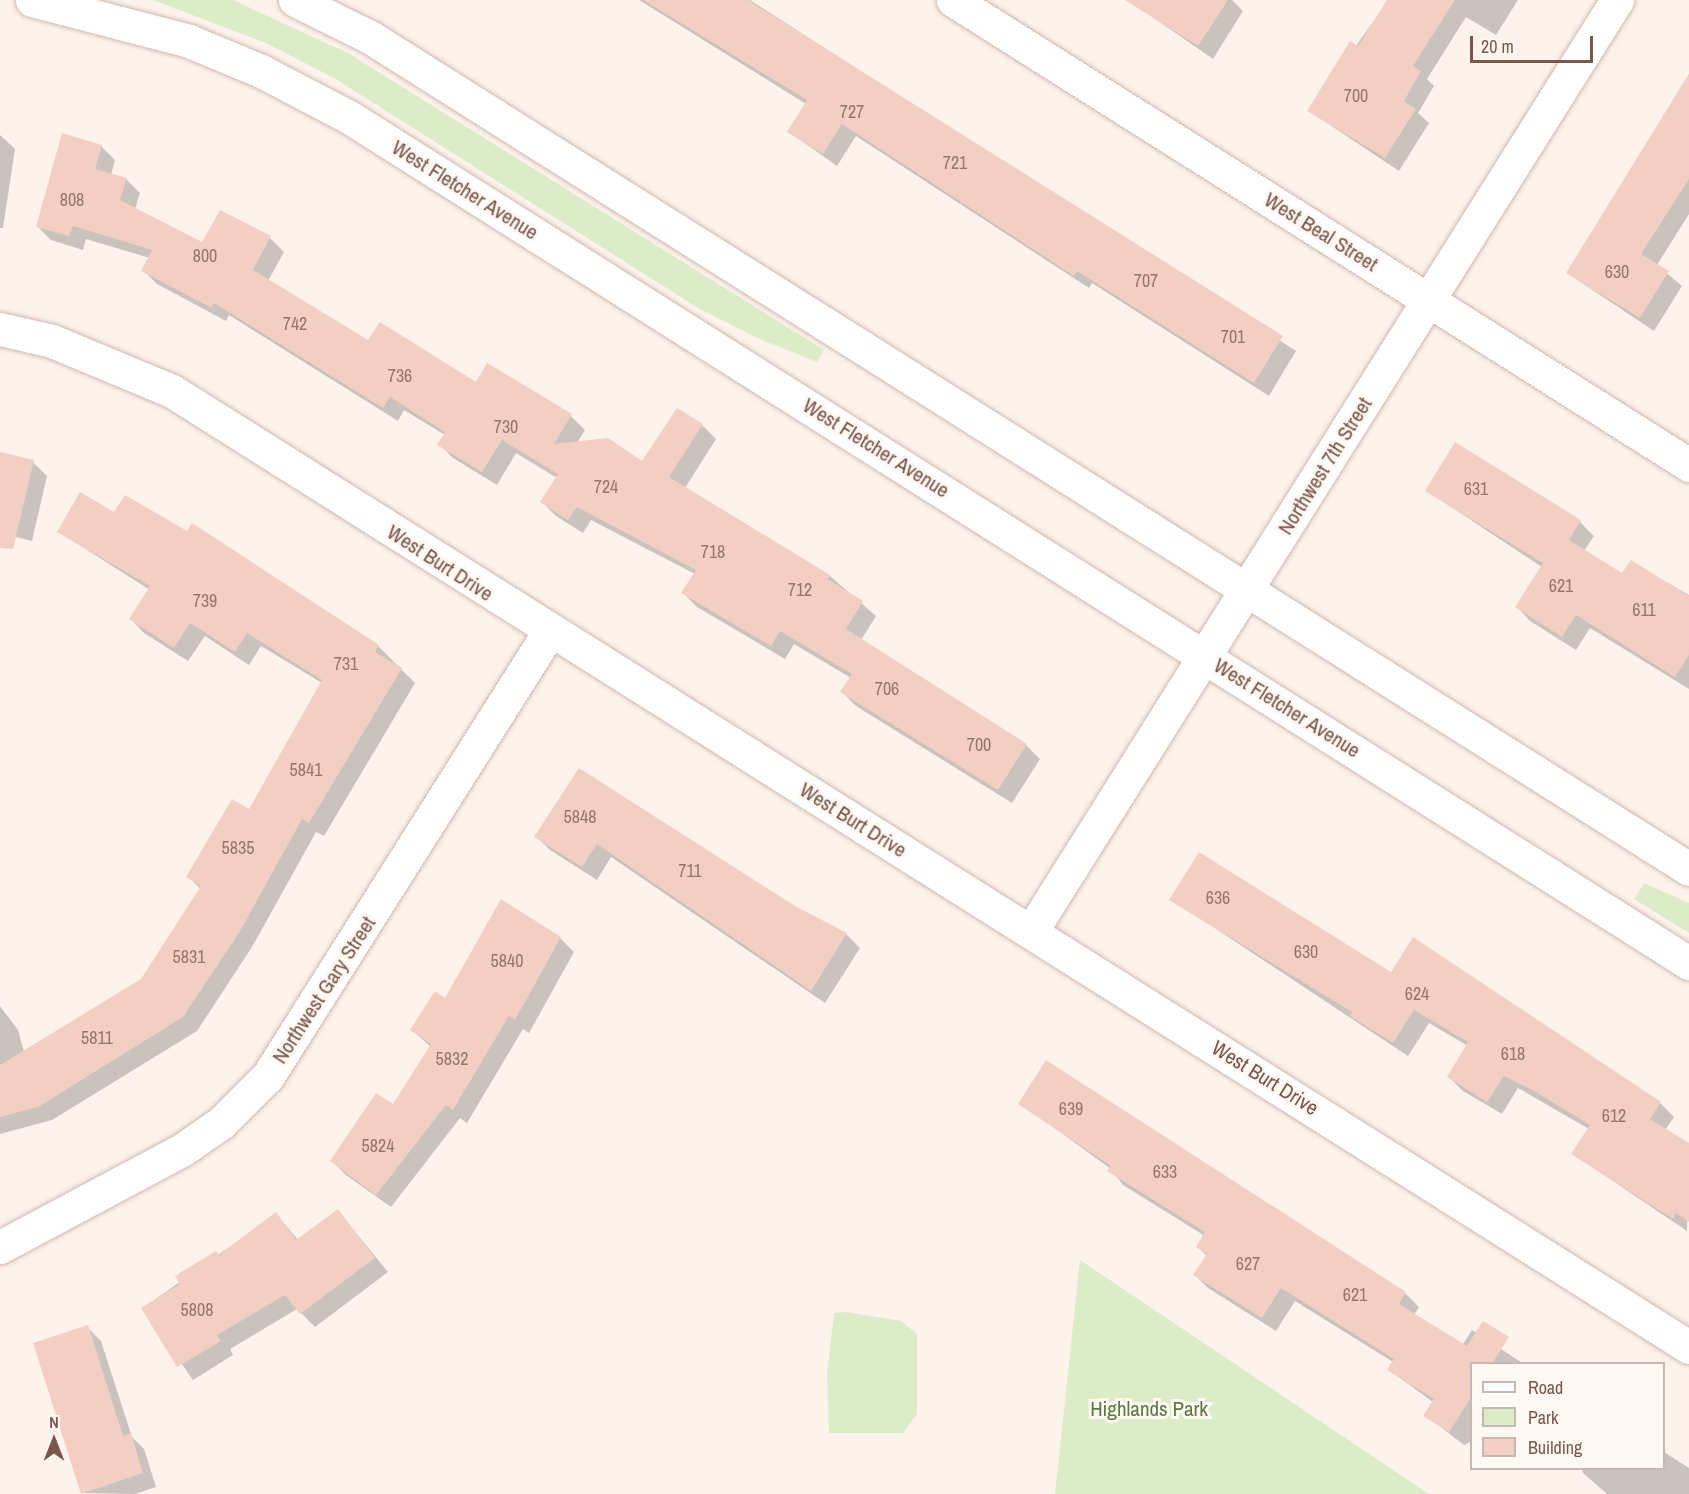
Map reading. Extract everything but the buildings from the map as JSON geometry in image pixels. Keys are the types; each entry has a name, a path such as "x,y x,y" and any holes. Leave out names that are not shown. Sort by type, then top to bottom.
{"street":[{"name":"West Fletcher Avenue","path":"32,0 189,41 261,71 349,117 1689,963"},
{"path":"295,0 370,37 1249,589 1689,869"},
{"name":"West Beal Street","path":"953,0 988,9 1427,299 1689,465"},
{"name":"Northwest 7th Street","path":"1032,930 1207,657 1427,299 1617,0"},
{"name":"West Burt Drive","path":"0,329 52,340 172,391 549,632 1032,930 1689,1347"},
{"name":"Northwest Gary Street","path":"0,1246 182,1150 222,1122 268,1076 549,632"}],"green space":[{"path":"153,0 233,0 348,53 824,350 817,362 757,338 698,308 334,78 266,43"},
{"path":"1644,883 1689,903 1689,933 1634,899"},
{"name":"Highlands Park","path":"1080,1260 1429,1494 1055,1494"},
{"path":"846,1312 901,1321 917,1334 917,1414 903,1433 829,1433 827,1374 834,1313"}]}
